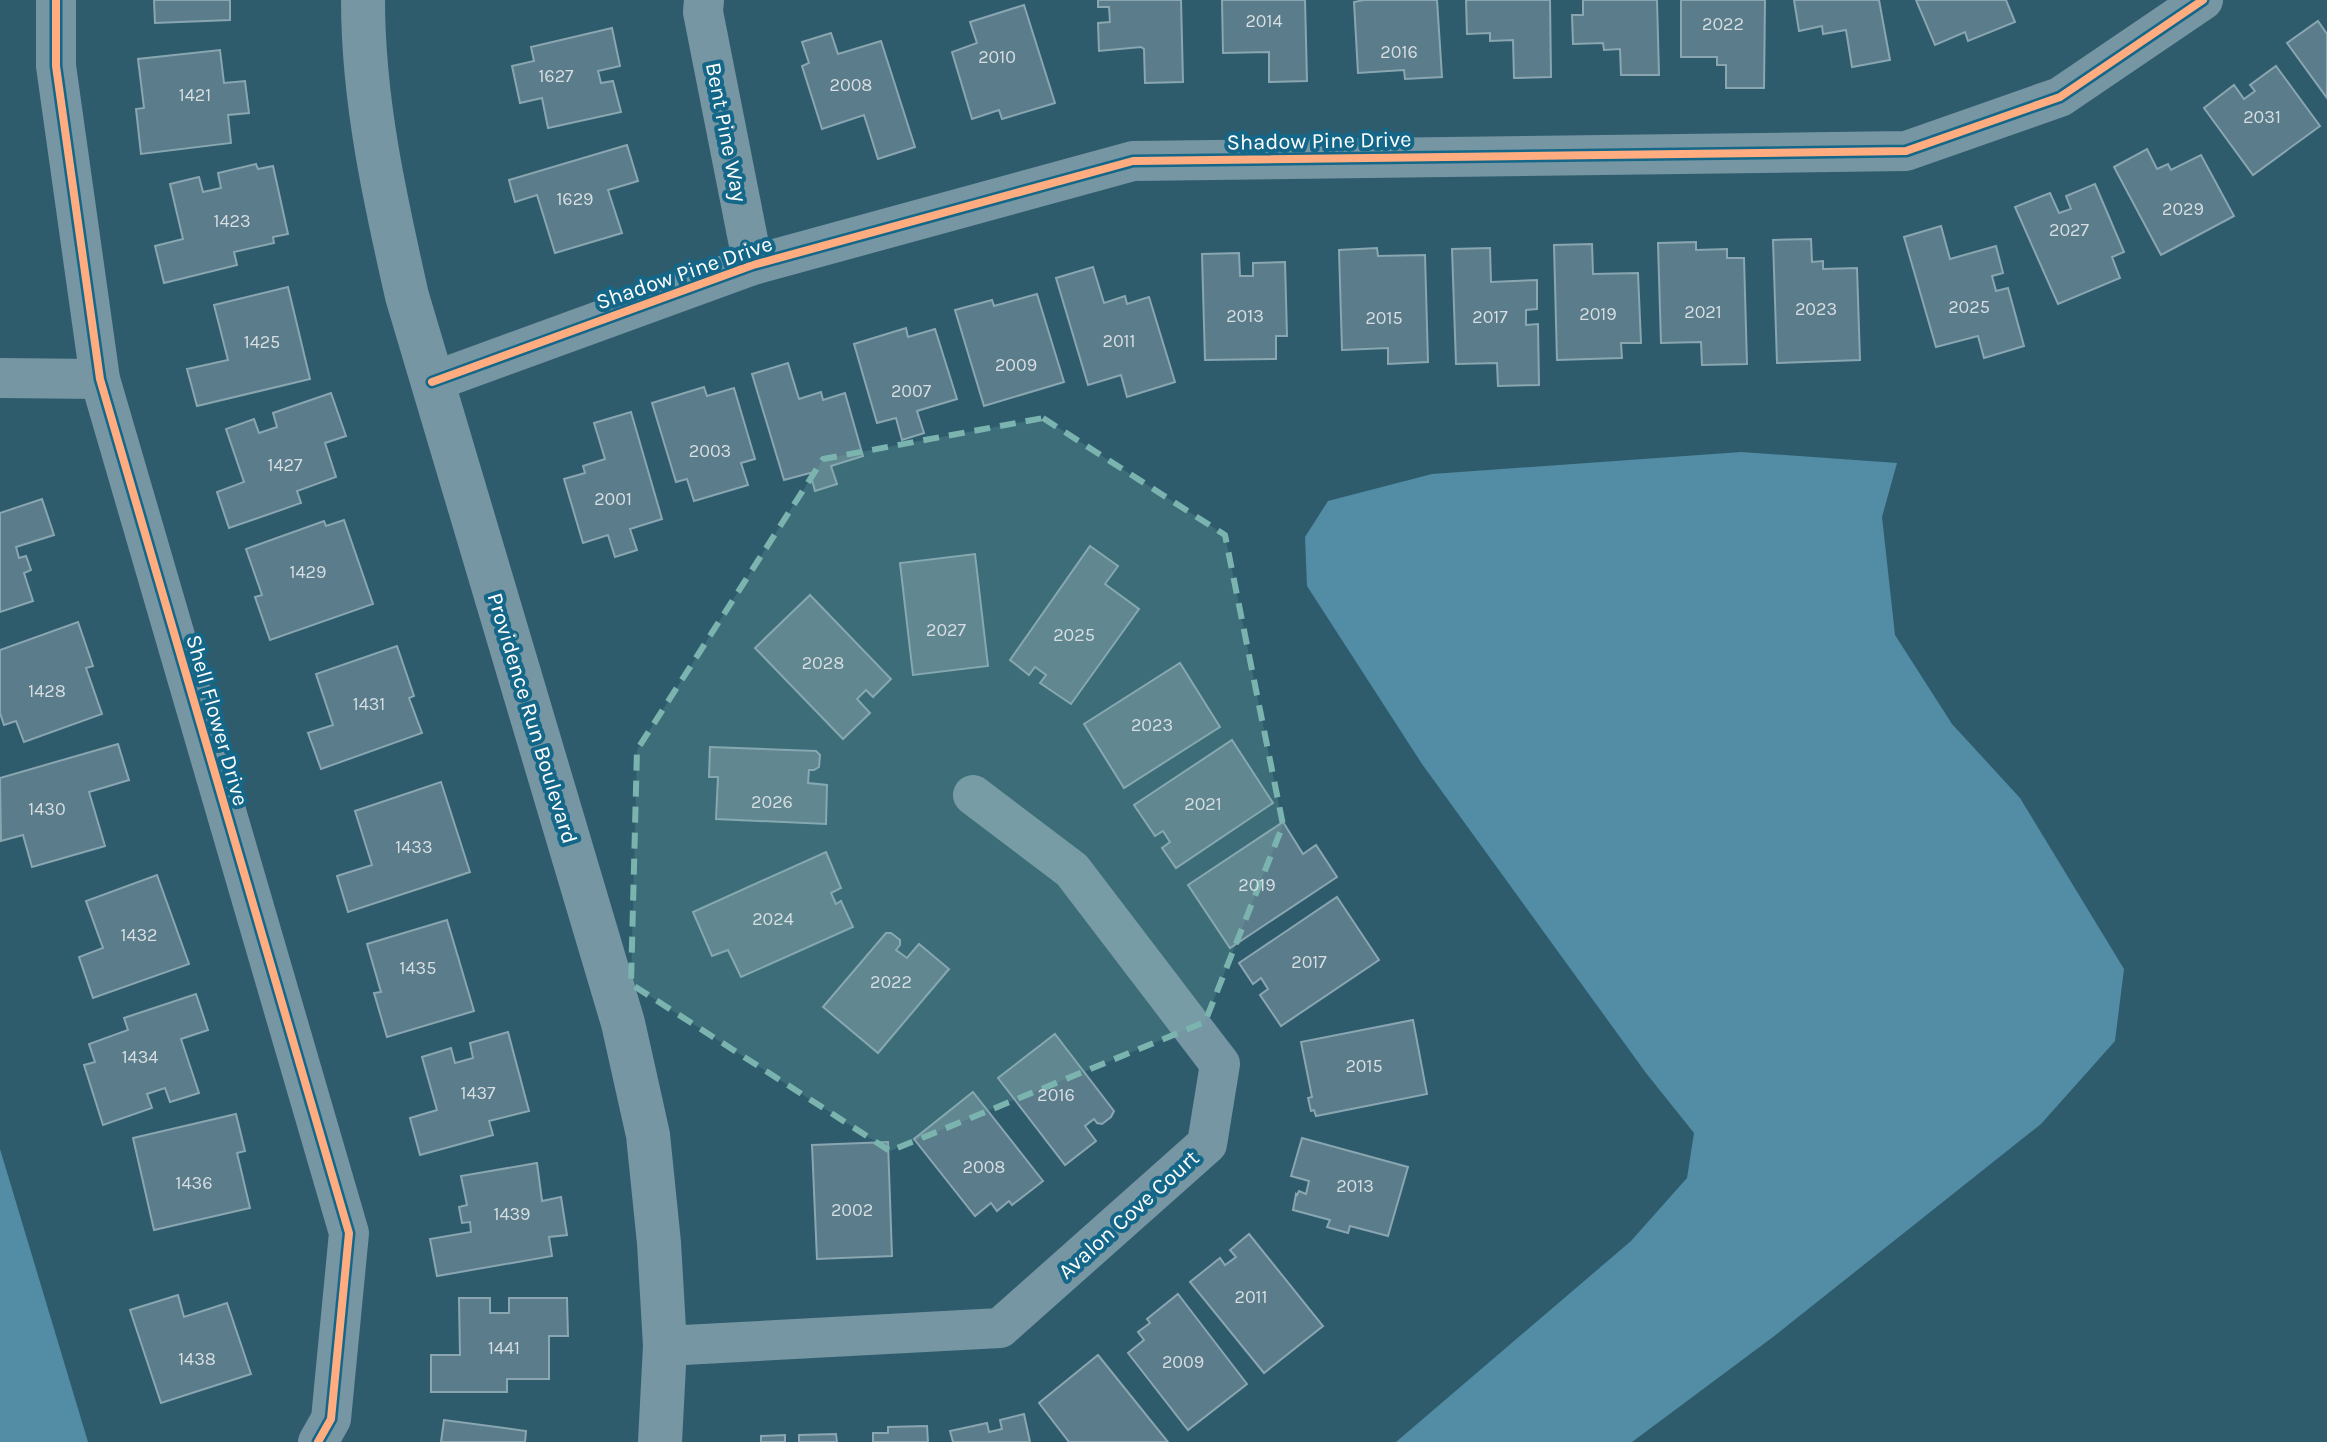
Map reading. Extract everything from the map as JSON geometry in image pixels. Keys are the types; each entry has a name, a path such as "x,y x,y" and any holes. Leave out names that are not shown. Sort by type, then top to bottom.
{"street":[{"name":"Shell Flower Drive","path":"56,0 56,66 100,379 349,1233 331,1419 318,1442"},
{"name":"Providence Run Boulevard","path":"363,0 363,46 373,132 407,296 623,1023 648,1135 665,1346 660,1442"},
{"name":"Bent Pine Way","path":"704,0 703,12 753,265"},
{"name":"Shadow Pine Drive","path":"432,382 753,265 1133,161 1906,151 2060,97 2203,0"},
{"path":"0,378 100,379"},
{"name":"Avalon Cove Court","path":"665,1346 1000,1328 1207,1144 1220,1064 1072,870 973,795"}],"highlighted area":[{"path":"1043,418 1225,535 1283,825 1205,1022 890,1151 631,984 637,750 823,459"}],"water":[{"path":"1741,452 1897,463 1882,517 1895,635 1952,724 2020,798 2124,969 2115,1041 2041,1124 1773,1337 1632,1442 1396,1442 1631,1241 1687,1178 1694,1133 1646,1073 1422,764 1307,586 1305,537 1328,501 1432,474"},
{"path":"0,1149 88,1442 0,1442"}],"building":[{"path":"154,0 230,0 230,20 155,23"},
{"path":"1098,0 1181,0 1183,82 1145,83 1144,49 1141,47 1099,51 1098,23 1110,22 1109,7 1098,7"},
{"path":"1222,0 1305,0 1307,81 1269,82 1269,52 1223,53"},
{"path":"1437,0 1442,77 1405,79 1404,70 1358,73 1354,2"},
{"path":"1466,0 1550,0 1551,77 1514,78 1513,40 1490,41 1490,33 1467,34"},
{"path":"1583,0 1657,0 1659,75 1621,75 1620,49 1604,50 1603,43 1573,44 1572,15 1583,15"},
{"path":"1681,0 1765,0 1764,88 1726,88 1726,65 1717,65 1717,57 1681,57"},
{"path":"1794,0 1879,0 1890,60 1852,67 1846,30 1823,34 1822,26 1799,31"},
{"path":"1916,0 2006,0 2015,22 1968,41 1965,32 1935,45"},
{"path":"1024,5 1055,103 1002,119 999,110 972,119 952,52 977,43 970,22"},
{"path":"2318,21 2327,34 2327,98 2287,43"},
{"path":"612,28 620,66 598,71 601,83 613,81 621,112 548,128 542,98 520,103 512,66 534,61 531,47"},
{"path":"831,33 838,54 881,41 915,147 878,159 864,115 822,129 802,66 809,63 802,42"},
{"path":"220,50 224,83 245,81 249,113 228,115 231,143 141,154 136,109 144,108 138,59"},
{"path":"2276,66 2320,126 2253,175 2204,108 2234,85 2244,99 2255,91 2250,85"},
{"path":"627,145 638,181 608,190 622,233 555,253 537,195 515,202 509,180"},
{"path":"2147,149 2157,169 2168,164 2171,170 2201,155 2234,216 2161,255 2114,167"},
{"path":"256,164 258,169 273,166 288,234 273,237 274,243 234,252 237,265 164,283 155,246 183,239 170,184 199,177 203,192 221,188 218,173"},
{"path":"2095,184 2124,252 2112,257 2120,278 2058,304 2015,207 2050,193 2059,213 2071,209 2066,196"},
{"path":"1941,226 1950,259 1996,246 2003,273 1992,276 1996,291 2008,288 2024,346 1984,358 1978,336 1936,347 1904,237"},
{"path":"1811,239 1812,262 1823,261 1823,269 1857,268 1860,360 1777,363 1773,240"},
{"path":"1696,242 1696,250 1727,249 1727,258 1744,258 1747,364 1702,365 1701,342 1661,343 1658,243"},
{"path":"1592,244 1593,274 1638,273 1641,343 1621,343 1622,358 1557,360 1554,245"},
{"path":"1377,248 1378,256 1425,255 1428,362 1388,364 1388,348 1342,350 1339,250"},
{"path":"1490,248 1491,282 1537,280 1537,309 1526,310 1526,325 1538,324 1539,385 1498,386 1497,363 1456,364 1452,249"},
{"path":"1239,253 1240,276 1253,276 1253,263 1285,262 1287,336 1276,336 1276,359 1205,360 1202,254"},
{"path":"1093,267 1104,303 1125,296 1127,304 1149,297 1175,382 1127,397 1121,375 1088,385 1056,278"},
{"path":"288,287 310,379 197,406 187,369 228,360 214,305"},
{"path":"1037,294 1064,382 984,406 955,310 992,300 994,306"},
{"path":"906,328 908,337 935,329 957,399 917,411 924,433 902,440 896,418 877,423 854,344"},
{"path":"788,363 799,399 821,392 823,400 845,393 863,456 831,466 837,484 815,491 810,473 784,480 752,374"},
{"path":"704,387 707,396 734,388 755,459 741,463 748,485 694,501 687,479 676,482 652,403"},
{"path":"331,393 346,436 325,443 336,477 297,491 301,503 229,528 217,492 244,482 226,429 254,419 259,433 277,427 273,413"},
{"path":"631,412 662,519 630,529 637,550 615,557 608,535 583,543 564,479 585,473 583,466 605,459 594,423"},
{"path":"42,499 54,535 16,547 19,558 26,556 31,570 24,573 33,601 0,612 0,513"},
{"path":"344,520 373,604 270,640 255,597 262,595 246,549 324,521 326,526"},
{"path":"1090,546 1118,566 1105,584 1139,609 1071,704 1040,683 1046,675 1035,667 1029,675 1010,660"},
{"path":"975,554 988,666 913,675 900,563"},
{"path":"810,595 891,679 873,697 866,690 857,699 870,713 843,739 755,648"},
{"path":"78,622 93,666 86,668 102,714 24,742 16,721 4,725 0,713 0,650"},
{"path":"397,646 414,696 409,698 422,733 321,769 308,733 333,725 316,674"},
{"path":"1180,663 1220,727 1124,788 1084,724"},
{"path":"1232,740 1273,803 1176,868 1162,848 1170,842 1163,831 1155,836 1134,805"},
{"path":"118,744 129,780 89,792 105,846 32,867 23,835 1,841 0,778"},
{"path":"710,747 816,751 820,755 819,767 809,770 808,783 827,785 826,824 716,819 718,777 709,777"},
{"path":"441,782 470,872 348,912 337,876 372,865 355,811"},
{"path":"1283,822 1303,854 1316,845 1337,877 1230,948 1188,885"},
{"path":"826,852 841,888 831,893 836,904 841,901 853,927 741,977 728,950 712,956 693,912"},
{"path":"157,875 189,964 93,998 79,957 103,948 86,901"},
{"path":"1337,897 1379,960 1281,1026 1260,995 1268,989 1261,978 1253,984 1239,963"},
{"path":"447,920 474,1011 387,1037 374,993 381,992 367,944"},
{"path":"886,933 900,940 896,950 907,958 919,944 949,969 878,1053 823,1007"},
{"path":"196,994 208,1030 181,1039 199,1093 170,1102 165,1088 147,1094 152,1108 103,1125 84,1065 95,1062 89,1044 128,1030 124,1018"},
{"path":"1413,1020 1427,1094 1316,1116 1314,1110 1311,1111 1308,1098 1312,1097 1301,1042"},
{"path":"508,1032 529,1111 489,1121 493,1135 420,1155 410,1118 437,1110 422,1057 451,1048 455,1063 473,1058 470,1043"},
{"path":"1055,1034 1114,1111 1102,1124 1094,1119 1085,1126 1096,1141 1065,1165 998,1078"},
{"path":"973,1092 1043,1181 1012,1205 1009,1201 997,1211 991,1203 975,1216 914,1139"},
{"path":"236,1114 245,1151 237,1153 250,1208 154,1230 133,1138"},
{"path":"1302,1138 1408,1167 1388,1236 1350,1226 1348,1233 1327,1227 1330,1220 1293,1210 1296,1194 1299,1191 1306,1194 1309,1181 1291,1176"},
{"path":"888,1142 892,1256 817,1259 812,1145"},
{"path":"537,1163 542,1201 561,1197 567,1235 549,1237 552,1256 437,1276 430,1239 471,1232 470,1222 462,1223 459,1207 467,1205 461,1176"},
{"path":"1249,1234 1323,1326 1264,1373 1190,1282 1220,1258 1225,1265 1236,1257 1230,1250"},
{"path":"1178,1294 1247,1384 1188,1430 1128,1353 1144,1340 1138,1332 1150,1323 1147,1319"},
{"path":"178,1295 184,1317 227,1303 251,1374 161,1403 130,1310"},
{"path":"459,1298 490,1298 490,1313 509,1313 509,1298 567,1298 568,1336 549,1336 549,1379 507,1379 507,1392 431,1392 431,1355 460,1355"},
{"path":"1098,1355 1168,1442 1069,1442 1039,1403"},
{"path":"1024,1414 1030,1442 953,1442 950,1431 987,1423 989,1432 1002,1429 1000,1420"},
{"path":"444,1420 526,1431 525,1442 441,1442"},
{"path":"927,1426 928,1442 873,1442 873,1433 888,1433 888,1427"},
{"path":"836,1434 837,1442 799,1442 799,1435"},
{"path":"785,1435 785,1442 761,1442 761,1436"}],"cycle path":[{"path":"56,0 56,66 100,379 349,1233 331,1419 318,1442"},
{"path":"432,382 753,265 1133,161 1906,151 2060,97 2203,0"}]}
